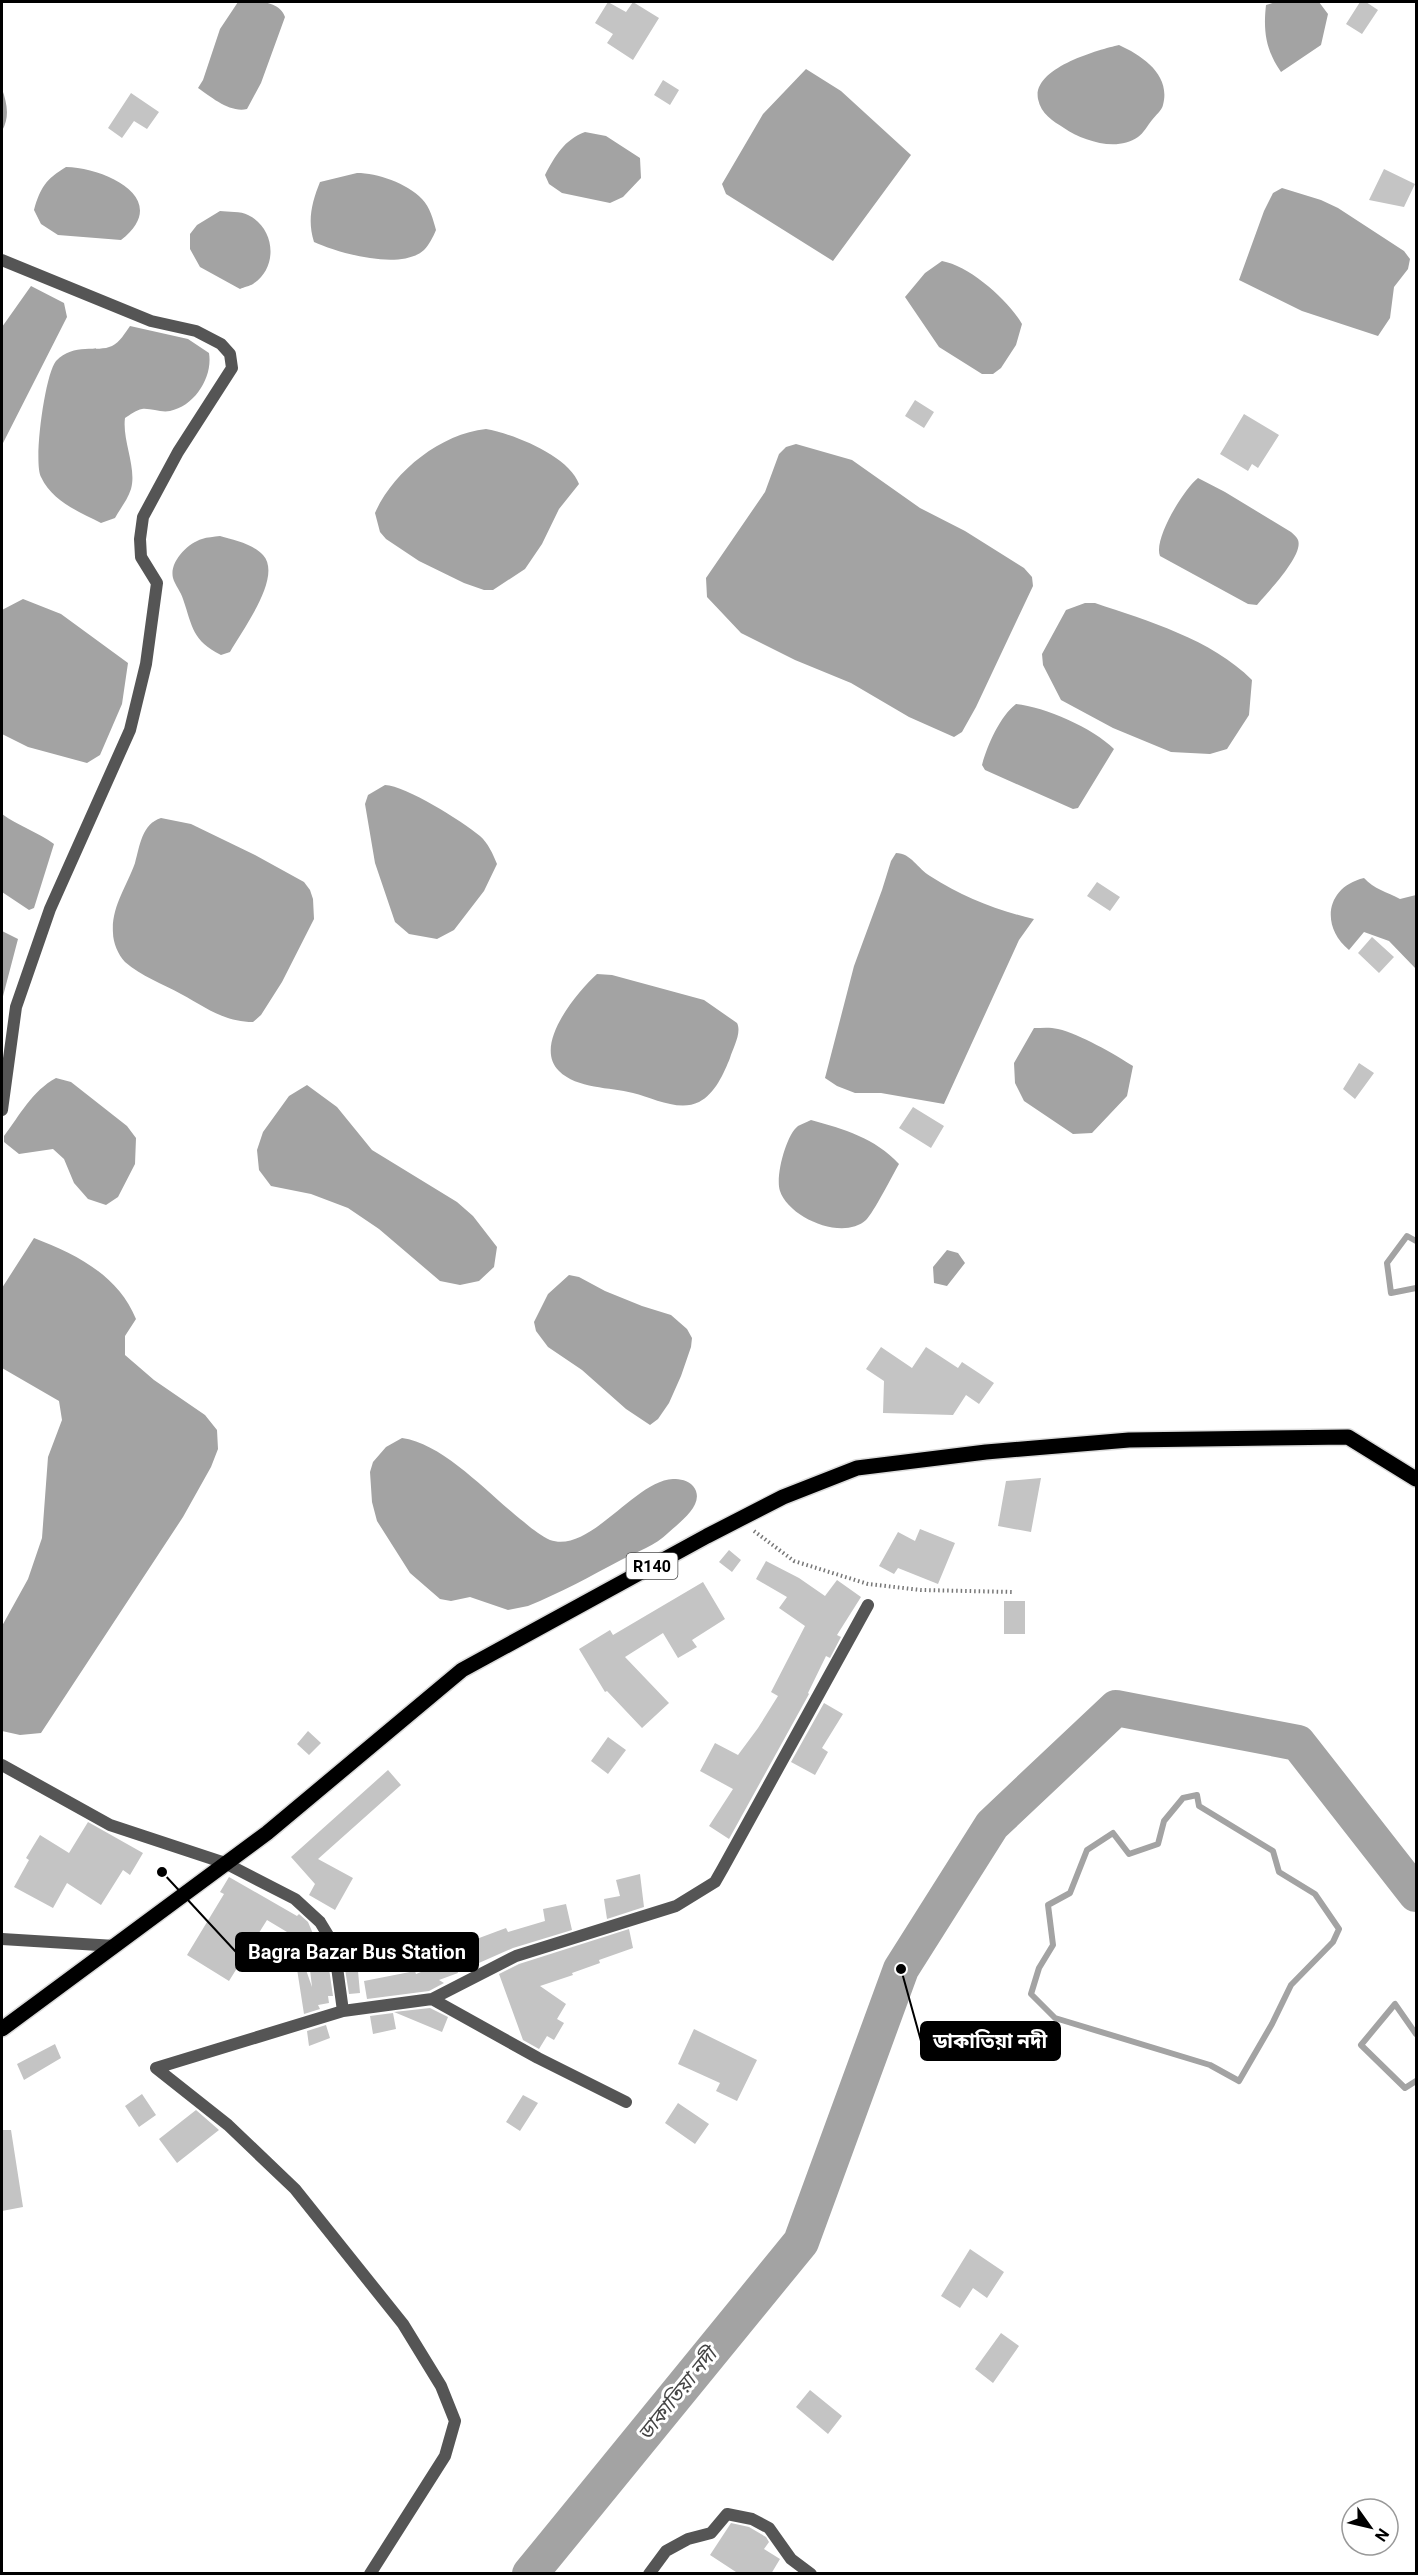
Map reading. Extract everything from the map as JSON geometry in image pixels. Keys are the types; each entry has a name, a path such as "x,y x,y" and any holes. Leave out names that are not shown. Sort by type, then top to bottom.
{"main road":[{"name":"R140","path":"2,2029 267,1833 462,1671 783,1497 857,1468 986,1452 1129,1440 1348,1437 1416,1479"}],"street":[{"path":"2,260 151,321 196,332 221,344 230,354 232,368 178,452 143,517 140,539 141,557 157,583 146,664 130,730 50,909 16,1007 2,1110"},
{"path":"370,2574 445,2456 455,2421 441,2385 404,2325 295,2189 228,2125 156,2068 343,2011 432,1999 516,1956 676,1906 715,1882 868,1605"},
{"path":"2,1765 110,1825 225,1863 295,1899 320,1922 334,1945 343,2011"},
{"path":"2,1939 115,1946"},
{"path":"432,1999 538,2058 626,2102"},
{"path":"649,2574 666,2551 688,2539 711,2533 727,2514 752,2519 769,2528 791,2559 811,2574"}],"path":[{"path":"739,1520 794,1561 868,1584 921,1590 1014,1592"}],"shaded area":[{"path":"238,2 266,3 278,7 285,17 261,83 247,109 241,110 221,103 198,88 203,80 220,29"},
{"path":"1276,2 1319,2 1328,14 1321,45 1281,72 1272,56 1265,32 1266,5"},
{"path":"1119,45 1146,61 1159,76 1163,85 1162,107 1142,134 1120,144 1100,143 1072,133 1048,116 1038,99 1039,88 1045,78 1068,62"},
{"path":"806,69 841,91 911,155 833,261 726,194 722,184 763,114"},
{"path":"2,89 7,110 2,131"},
{"path":"585,132 606,136 640,158 641,178 623,197 610,203 562,193 549,184 545,175 557,155 571,139"},
{"path":"66,167 99,173 115,180 128,188 137,199 140,211 135,225 121,240 58,235 41,224 34,210 39,196 49,180"},
{"path":"357,173 382,177 400,184 416,193 425,202 436,230 424,250 414,256 385,260 353,255 314,242 311,211 320,182"},
{"path":"1282,188 1321,200 1338,208 1404,251 1410,259 1408,269 1394,287 1390,318 1378,336 1302,311 1239,280 1264,211 1273,193"},
{"path":"220,211 248,215 264,229 268,238 270,258 267,268 253,284 240,289 200,267 190,249 190,234 197,225"},
{"path":"942,261 953,264 987,285 1008,305 1022,324 1016,345 1001,368 993,374 982,374 939,347 905,297 925,273"},
{"path":"31,286 64,303 67,317 2,445 2,327"},
{"path":"130,326 188,339 209,353 208,371 205,381 194,397 179,408 170,411 142,409 125,418 132,472 131,489 115,518 101,523 75,510 46,486 39,468 41,418 48,382 56,361 70,352 112,346 120,340"},
{"path":"486,429 525,441 553,456 564,464 579,484 559,509 542,544 525,569 493,590 484,590 464,583 419,561 386,539 380,532 375,513 393,483 420,458 452,438"},
{"path":"796,444 852,460 920,508 965,531 1024,568 1032,577 1033,586 976,707 962,732 954,737 909,717 851,683 795,660 741,633 707,597 706,578 765,492 779,454 786,447"},
{"path":"1198,478 1291,532 1298,539 1296,555 1257,605 1248,604 1160,556 1159,548 1165,527 1185,492"},
{"path":"220,536 259,551 268,565 265,590 258,604 230,652 221,655 204,644 195,632 173,578 174,566 186,549 204,538"},
{"path":"23,599 61,614 128,663 122,704 100,755 87,763 28,747 2,734 2,610"},
{"path":"1085,603 1095,603 1136,617 1198,642 1218,653 1252,680 1249,715 1227,749 1210,754 1171,752 1113,728 1061,700 1043,665 1042,654 1066,610"},
{"path":"1016,704 1041,709 1068,720 1094,734 1114,749 1078,808 1073,809 985,770 982,765 995,732 1010,709"},
{"path":"385,785 420,798 472,830 485,842 497,864 484,891 454,930 437,939 409,934 395,922 375,863 365,804 368,795"},
{"path":"2,814 54,844 34,908 29,910 2,892"},
{"path":"161,818 191,824 304,882 310,890 314,919 282,982 261,1015 253,1022 224,1017 145,976 125,962 116,948 113,923 117,905 146,830"},
{"path":"896,853 910,858 942,884 967,896 993,907 1034,919 1019,940 944,1104 881,1093 855,1093 825,1078 854,966 891,861"},
{"path":"1364,878 1376,888 1400,899 1416,895 1416,969 1389,941 1364,932 1349,950 1334,930 1331,908 1335,898 1351,883"},
{"path":"2,931 18,939 2,1000"},
{"path":"597,974 612,975 704,1000 737,1023 738,1036 730,1058 710,1094 691,1105 675,1105 633,1093 584,1084 566,1077 559,1071 552,1060 551,1047 554,1033 570,1005"},
{"path":"1034,1028 1055,1028 1076,1035 1133,1066 1127,1096 1092,1133 1073,1134 1024,1101 1015,1083 1014,1063"},
{"path":"56,1078 71,1082 127,1126 136,1138 135,1164 118,1197 106,1205 88,1199 74,1183 64,1159 53,1149 19,1154 4,1142 4,1136 27,1104"},
{"path":"307,1085 337,1107 372,1150 457,1202 473,1216 497,1247 494,1267 479,1281 460,1285 440,1281 379,1229 348,1208 311,1194 271,1186 259,1170 257,1150 263,1132 289,1096"},
{"path":"811,1120 847,1131 869,1141 880,1147 899,1164 869,1216 856,1226 844,1228 818,1224 794,1210 785,1201 780,1191 780,1167 789,1138 798,1126"},
{"path":"34,1238 80,1259 107,1278 118,1290 136,1319 125,1336 125,1355 154,1380 205,1415 217,1430 218,1449 211,1467 183,1517 41,1733 20,1735 2,1731 2,1626 28,1579 42,1538 48,1457 62,1420 59,1401 2,1368 2,1288"},
{"path":"947,1250 958,1253 965,1263 947,1286 934,1283 933,1267"},
{"path":"569,1275 579,1277 605,1291 642,1306 671,1315 687,1329 692,1338 681,1376 669,1403 658,1419 650,1425 626,1409 582,1370 548,1347 536,1331 534,1322 548,1294"},
{"path":"402,1438 418,1442 451,1460 530,1527 550,1540 565,1541 581,1537 643,1491 658,1483 673,1479 686,1481 693,1486 697,1499 685,1518 658,1541 528,1606 508,1610 470,1597 451,1601 440,1599 410,1573 377,1521 372,1502 370,1472 373,1462 386,1447"}],"building":[{"path":"608,2 626,12 633,2 659,18 633,60 607,43 613,34 595,23"},
{"path":"1360,2 1366,2 1378,10 1362,34 1346,24"},
{"path":"663,80 679,90 670,105 654,95"},
{"path":"131,93 159,112 147,129 134,121 122,138 108,128"},
{"path":"1384,169 1415,184 1404,207 1369,200"},
{"path":"915,400 934,412 924,428 905,416"},
{"path":"1244,414 1279,435 1258,468 1252,464 1248,471 1220,454"},
{"path":"1097,882 1120,897 1110,911 1087,896"},
{"path":"1372,937 1394,957 1379,973 1358,953"},
{"path":"1359,1063 1374,1073 1355,1099 1343,1089"},
{"path":"913,1107 944,1126 931,1148 899,1128"},
{"path":"881,1347 912,1368 926,1347 958,1368 962,1362 994,1383 979,1404 966,1395 953,1415 883,1413 884,1381 866,1369"},
{"path":"1041,1478 1031,1532 998,1526 1006,1481"},
{"path":"920,1529 955,1543 938,1584 898,1568 894,1574 879,1566 898,1532 915,1541"},
{"path":"729,1550 741,1560 732,1572 719,1562"},
{"path":"766,1561 799,1578 825,1596 837,1580 861,1597 837,1635 841,1637 830,1658 826,1656 809,1694 729,1839 709,1826 733,1789 700,1771 715,1743 738,1755 758,1728 778,1696 771,1692 805,1626 779,1608 787,1597 756,1579"},
{"path":"703,1582 725,1619 692,1640 697,1647 678,1658 663,1633 625,1657 669,1703 642,1728 607,1691 605,1692 579,1649 610,1630 613,1635"},
{"path":"1004,1601 1025,1601 1025,1634 1004,1634"},
{"path":"824,1703 843,1714 822,1748 828,1752 815,1775 791,1762"},
{"path":"308,1731 321,1743 309,1755 297,1744"},
{"path":"608,1737 626,1750 608,1774 591,1761"},
{"path":"388,1770 401,1785 318,1859 353,1878 335,1910 309,1895 315,1884 291,1857"},
{"path":"88,1822 143,1853 130,1875 123,1870 101,1905 67,1883 53,1908 14,1887 29,1860 26,1858 40,1835 69,1853"},
{"path":"640,1874 644,1907 607,1919 604,1899 620,1896 616,1880"},
{"path":"229,1877 297,1916 299,1914 308,1922 317,1943 322,1942 326,1948 333,1996 328,1996 329,2003 318,2005 320,2009 304,2014 297,1969 305,1967 312,1987 310,1970 299,1944 292,1935 267,1920 229,1981 187,1955 224,1894 220,1892"},
{"path":"566,1904 572,1930 513,1948 463,1970 455,1947 506,1928 508,1932 545,1921 543,1909"},
{"path":"629,1929 633,1948 599,1960 600,1963 572,1973 573,1975 540,1986 566,2004 557,2019 564,2023 554,2040 547,2036 539,2049 523,2040 499,1974 519,1964"},
{"path":"349,1937 354,1972 358,1971 360,1993 349,1994 340,1938"},
{"path":"453,1959 458,1973 439,1980 444,1983 429,1991 367,1999 364,1981 415,1971 416,1974"},
{"path":"430,2008 448,2017 442,2032 394,2012"},
{"path":"393,2013 396,2029 373,2034 370,2016"},
{"path":"326,2025 330,2038 309,2046 307,2031"},
{"path":"694,2029 757,2060 737,2101 716,2091 720,2083 678,2064"},
{"path":"55,2044 61,2058 24,2080 17,2064"},
{"path":"142,2094 156,2115 139,2127 125,2106"},
{"path":"523,2095 538,2103 520,2131 506,2122"},
{"path":"678,2103 709,2124 695,2144 665,2123"},
{"path":"196,2110 219,2130 177,2163 159,2139"},
{"path":"2,2130 11,2130 23,2207 2,2211"},
{"path":"970,2249 1004,2272 987,2298 973,2288 960,2308 941,2296"},
{"path":"1001,2333 1019,2346 993,2383 975,2369"},
{"path":"810,2390 842,2416 828,2434 796,2407"},
{"path":"731,2523 749,2527 766,2537 769,2542 764,2549 780,2559 771,2574 739,2574 710,2555"}],"waterway":[{"path":"1416,1241 1407,1236 1387,1263 1391,1293 1416,1288"},
{"name":"ডাকাতিয়া নদী","path":"530,2574 801,2242 901,1969 992,1825 1116,1708 1298,1743 1416,1894"},
{"path":"1197,1795 1199,1806 1273,1851 1279,1872 1315,1894 1339,1929 1333,1942 1291,1985 1272,2024 1239,2081 1210,2065 1055,2018 1031,1994 1039,1968 1053,1945 1048,1905 1070,1893 1087,1850 1113,1833 1129,1854 1158,1844 1164,1821 1183,1798 1197,1795"},
{"path":"1416,2034 1395,2004 1361,2045 1405,2088 1416,2081"}],"place":[{"name":"Bagra Bazar Bus Station","path":"162,1872"},
{"name":"ডাকাতিয়া নদী","path":"901,1969"}]}
